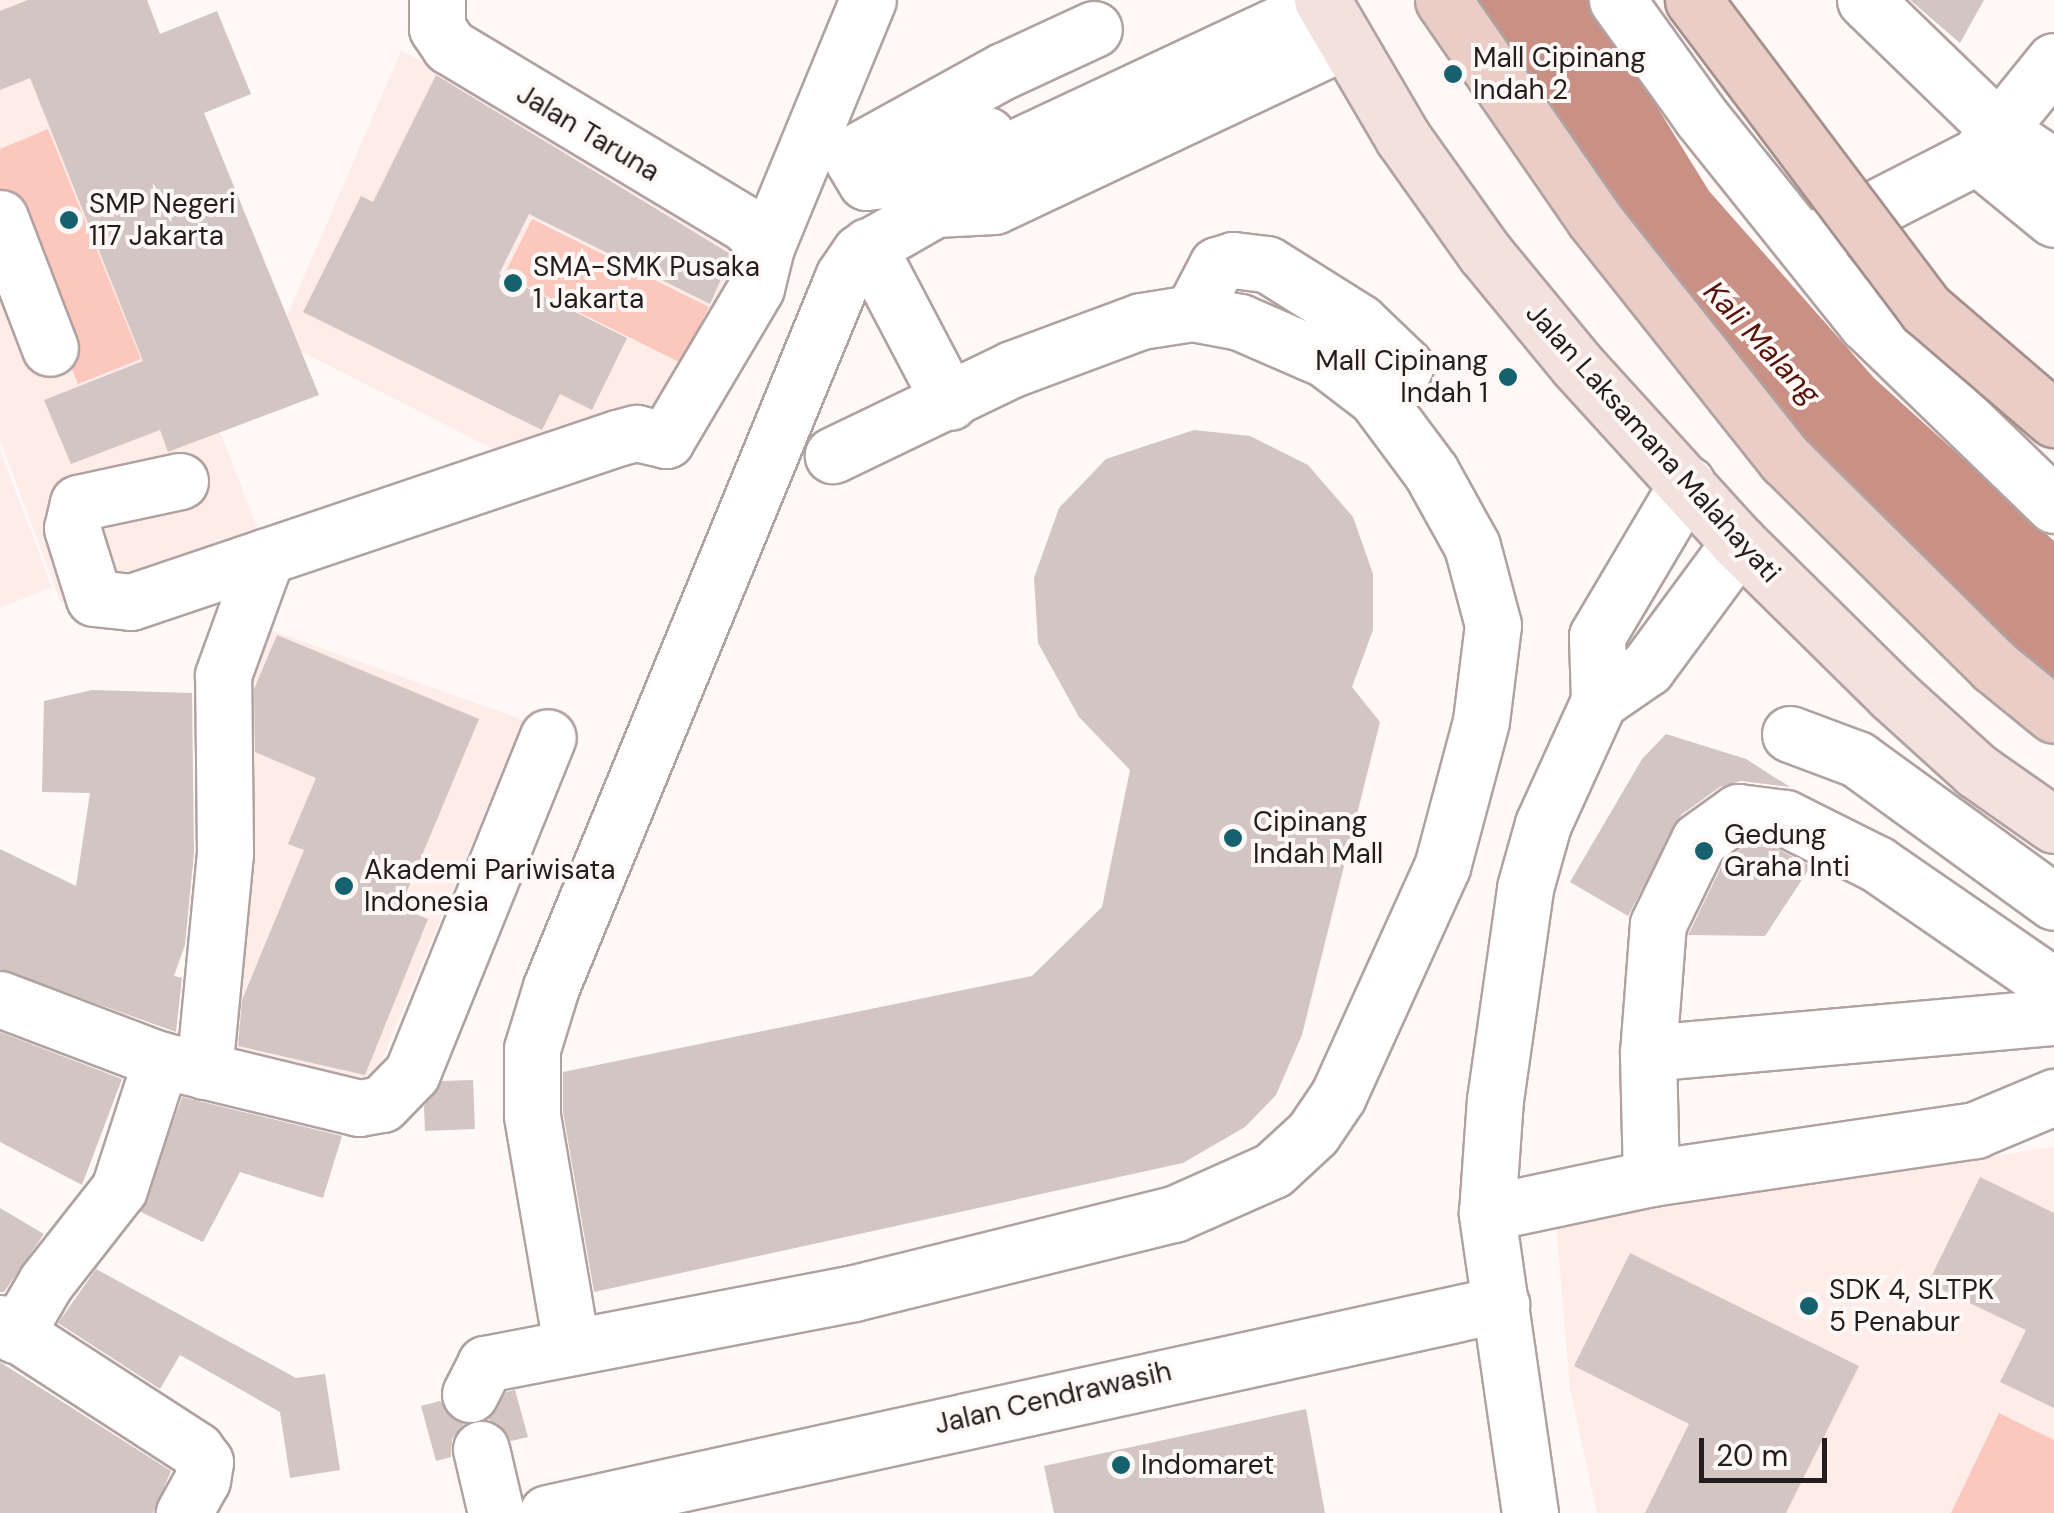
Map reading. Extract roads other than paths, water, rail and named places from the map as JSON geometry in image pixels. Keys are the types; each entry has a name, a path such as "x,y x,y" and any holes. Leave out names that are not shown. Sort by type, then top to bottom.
{"highway":[{"path":"1443,0 1594,219 1786,460 1994,666 2054,716"},
{"path":"1692,0 1926,309 2054,419"}],"main road":[{"name":"Jalan Laksamana Malahayati","path":"1316,11 1484,252 1739,544 1977,771 2054,825"}],"street":[{"name":"Jalan Taruna","path":"437,0 437,28 449,46 747,225 766,247"},
{"path":"180,481 78,503 72,528 94,598 131,602 617,438 636,434 666,440 756,288 766,247 868,0"},
{"path":"1617,0 1868,324 2054,505"},
{"path":"1865,0 2054,220"},
{"path":"1094,30 1002,71 850,155 866,182 904,178 1059,96 1316,11"},
{"path":"571,1344 532,1115 532,1049 551,987 843,277 901,228 994,206 1316,11"},
{"path":"1804,244 1988,144 2054,62"},
{"path":"1988,144 2054,168"},
{"path":"0,218 50,348"},
{"path":"901,228 967,393"},
{"path":"470,1394 485,1364 571,1344 854,1293 1174,1214 1272,1170 1313,1133 1404,963 1442,867 1482,721 1494,625 1472,546 1431,472 1375,397 1280,336 1192,312 1141,321 967,393 833,455"},
{"path":"1530,1513 1487,1214 1525,888 1543,824 1599,701 1596,636 1686,484"},
{"path":"1599,701 1647,668 1739,544"},
{"path":"184,1513 202,1480 205,1462 196,1450 8,1329 119,1189 183,1066 226,854 223,675 266,557"},
{"path":"1790,734 1857,758 2054,902"},
{"path":"0,998 183,1066 359,1108 382,1104 412,1073 548,737"},
{"path":"1651,1178 1648,1052 1658,924 1699,840 1738,812 1785,818 1877,864 2054,986"},
{"path":"1648,1052 2054,1017"},
{"path":"1487,1214 1651,1178 1975,1130 2054,1097"},
{"name":"Jalan Cendrawasih","path":"548,1513 608,1507 1501,1304"},
{"path":"480,1449 496,1513"}],"water":[{"name":"Kali Malang","path":"1467,0 1591,0 1709,191 1874,378 2054,541 2054,680 1936,581 1702,333"}],"place":[{"name":"Mall Cipinang Indah 2","path":"1453,74"},
{"name":"SMP Negeri 117 Jakarta","path":"69,220"},
{"name":"SMA-SMK Pusaka 1 Jakarta","path":"513,283"},
{"name":"Mall Cipinang Indah 1","path":"1508,377"},
{"name":"Cipinang Indah Mall","path":"1233,838"},
{"name":"Gedung Graha Inti","path":"1704,851"},
{"name":"Akademi Pariwisata Indonesia","path":"344,886"},
{"name":"SDK 4, SLTPK 5 Penabur","path":"1809,1306"},
{"name":"Indomaret","path":"1121,1465"}]}
